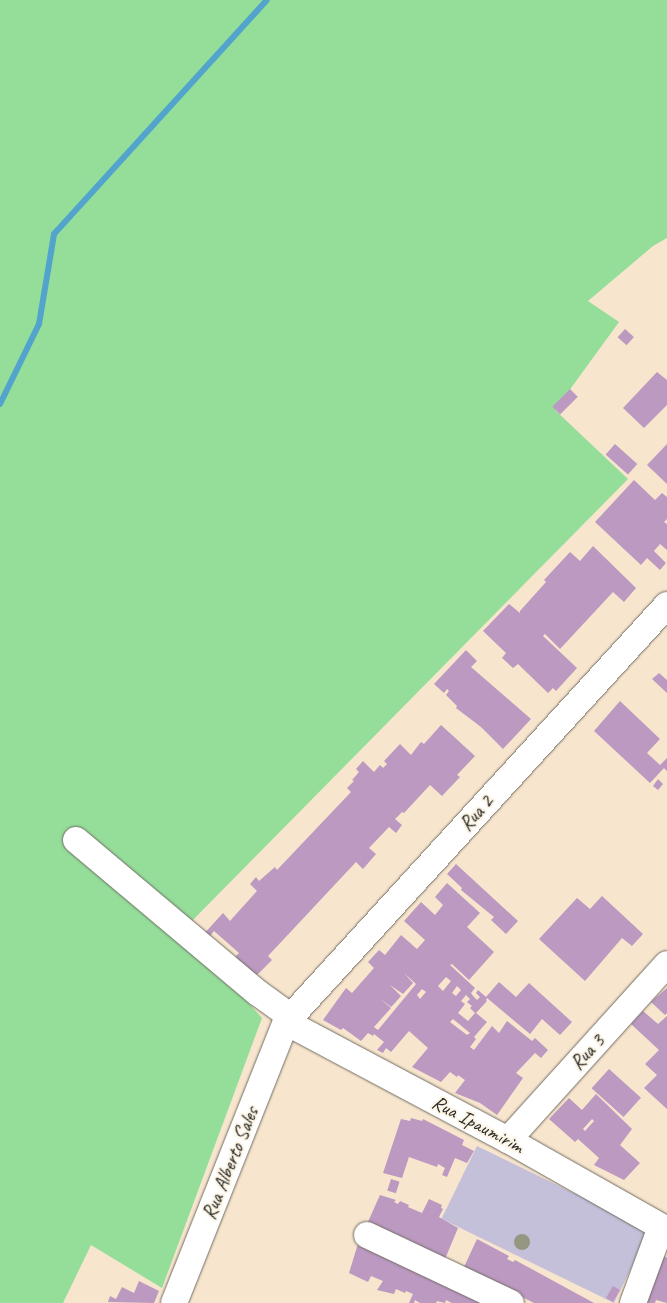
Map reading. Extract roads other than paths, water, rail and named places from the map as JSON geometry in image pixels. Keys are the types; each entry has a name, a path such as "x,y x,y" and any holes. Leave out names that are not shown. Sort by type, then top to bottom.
{"street":[{"name":"Rua 2","path":"288,1019 667,605"},
{"name":"Rua Ipaumirim","path":"76,840 288,1019 508,1140 664,1229"},
{"name":"Rua 3","path":"508,1140 667,964"},
{"name":"Rua Alberto Sales","path":"174,1303 288,1019"},
{"path":"633,1303 664,1229"},
{"path":"367,1235 511,1303"}],"waterway":[{"path":"0,404 39,324 54,234 267,0"}]}
